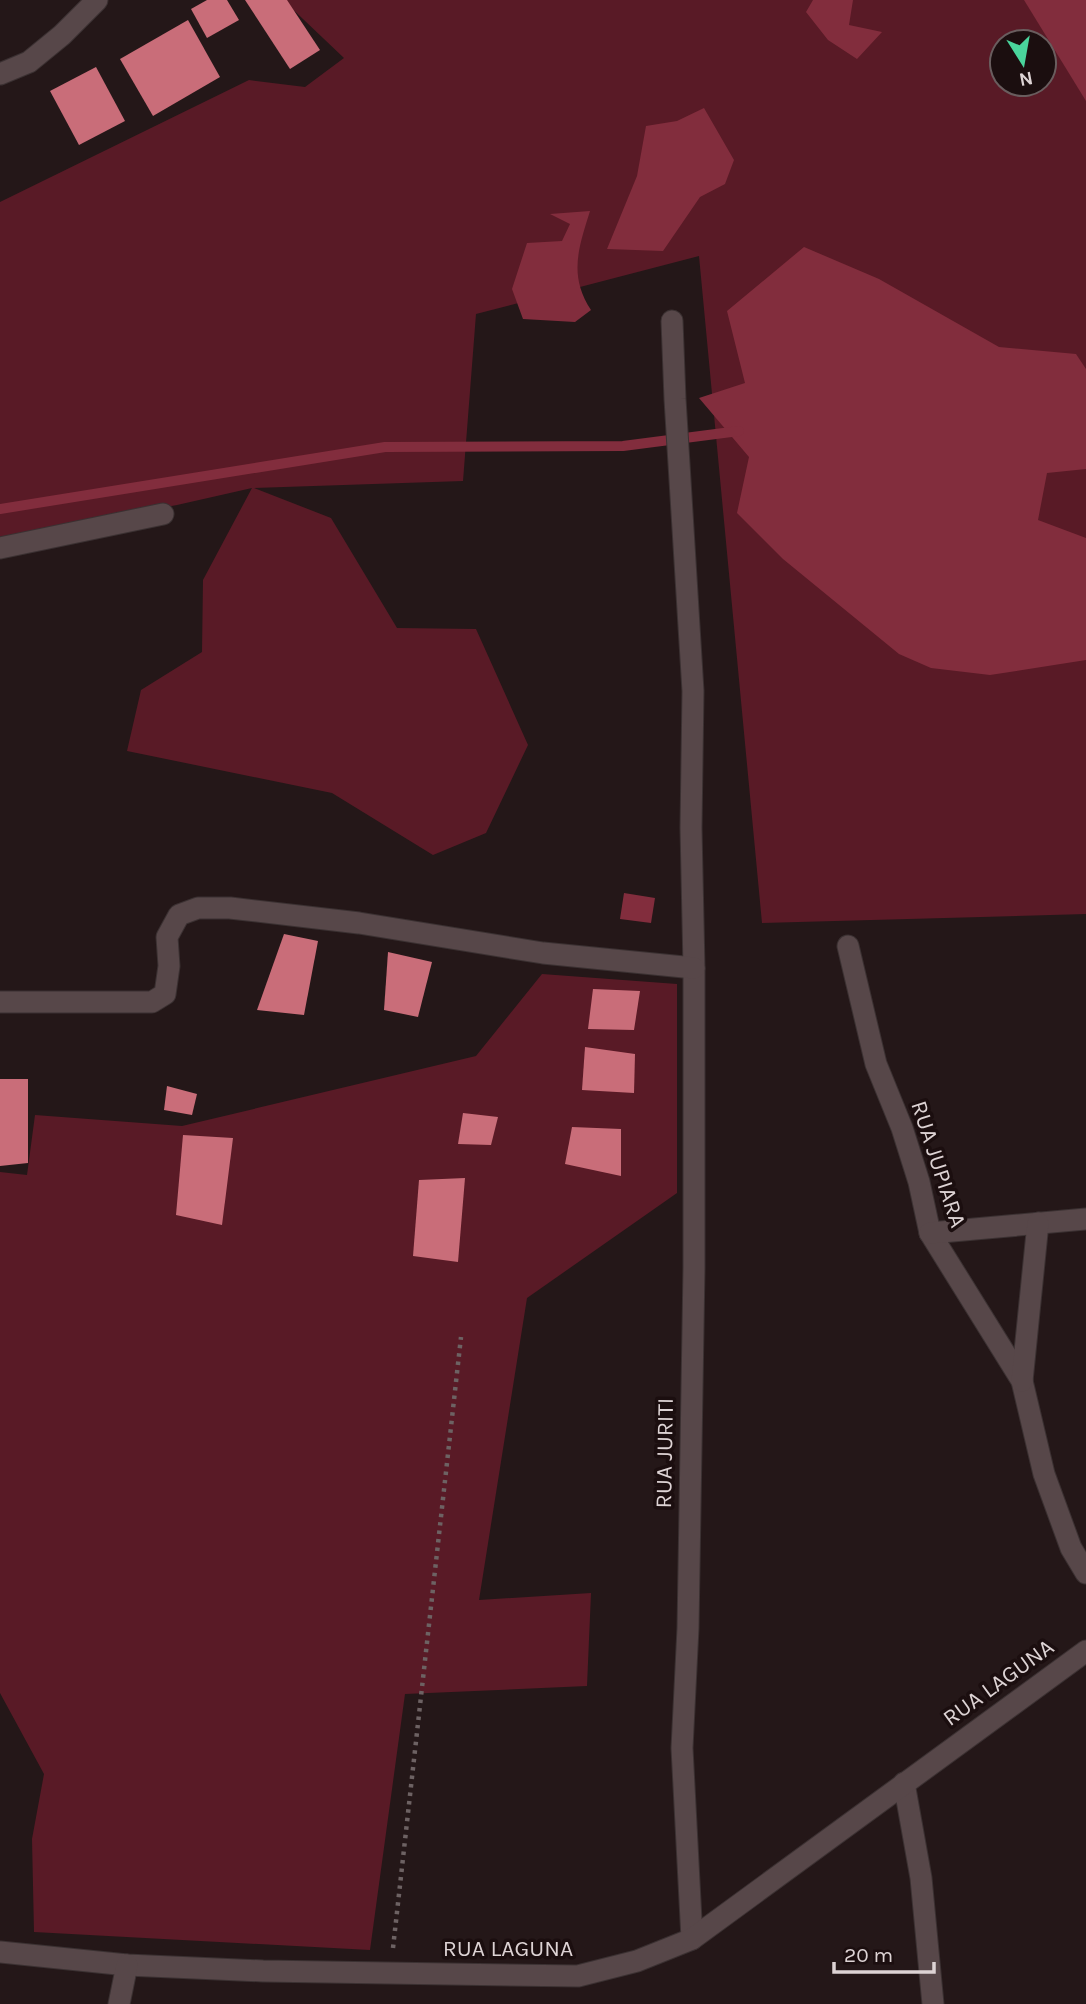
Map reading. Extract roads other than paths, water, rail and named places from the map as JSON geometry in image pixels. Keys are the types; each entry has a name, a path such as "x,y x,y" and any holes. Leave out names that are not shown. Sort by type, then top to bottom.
{"street":[{"path":"0,74 29,62 62,35 97,0"},
{"name":"RUA JURITI","path":"672,321 693,691 691,828 694,1268 688,1628 682,1748 692,1939"},
{"path":"0,548 163,514"},
{"path":"0,1002 152,1002 165,994 167,937 179,915 198,908 230,908 359,923 543,953 694,968"},
{"name":"RUA JUPIARA","path":"848,946 876,1064 919,1182 930,1233 1022,1381 1044,1474 1071,1548 1086,1573"},
{"path":"930,1233 1086,1219"},
{"name":"RUA JUPIARA","path":"1022,1381 1038,1223"},
{"name":"RUA LAGUNA","path":"0,1952 127,1965 390,1975 578,1976 637,1961 692,1939 1086,1651"},
{"path":"904,1783 921,1878 933,2004"},
{"path":"119,2004 127,1965"}],"waterway":[{"path":"0,509 385,447 623,446 739,431"}]}
